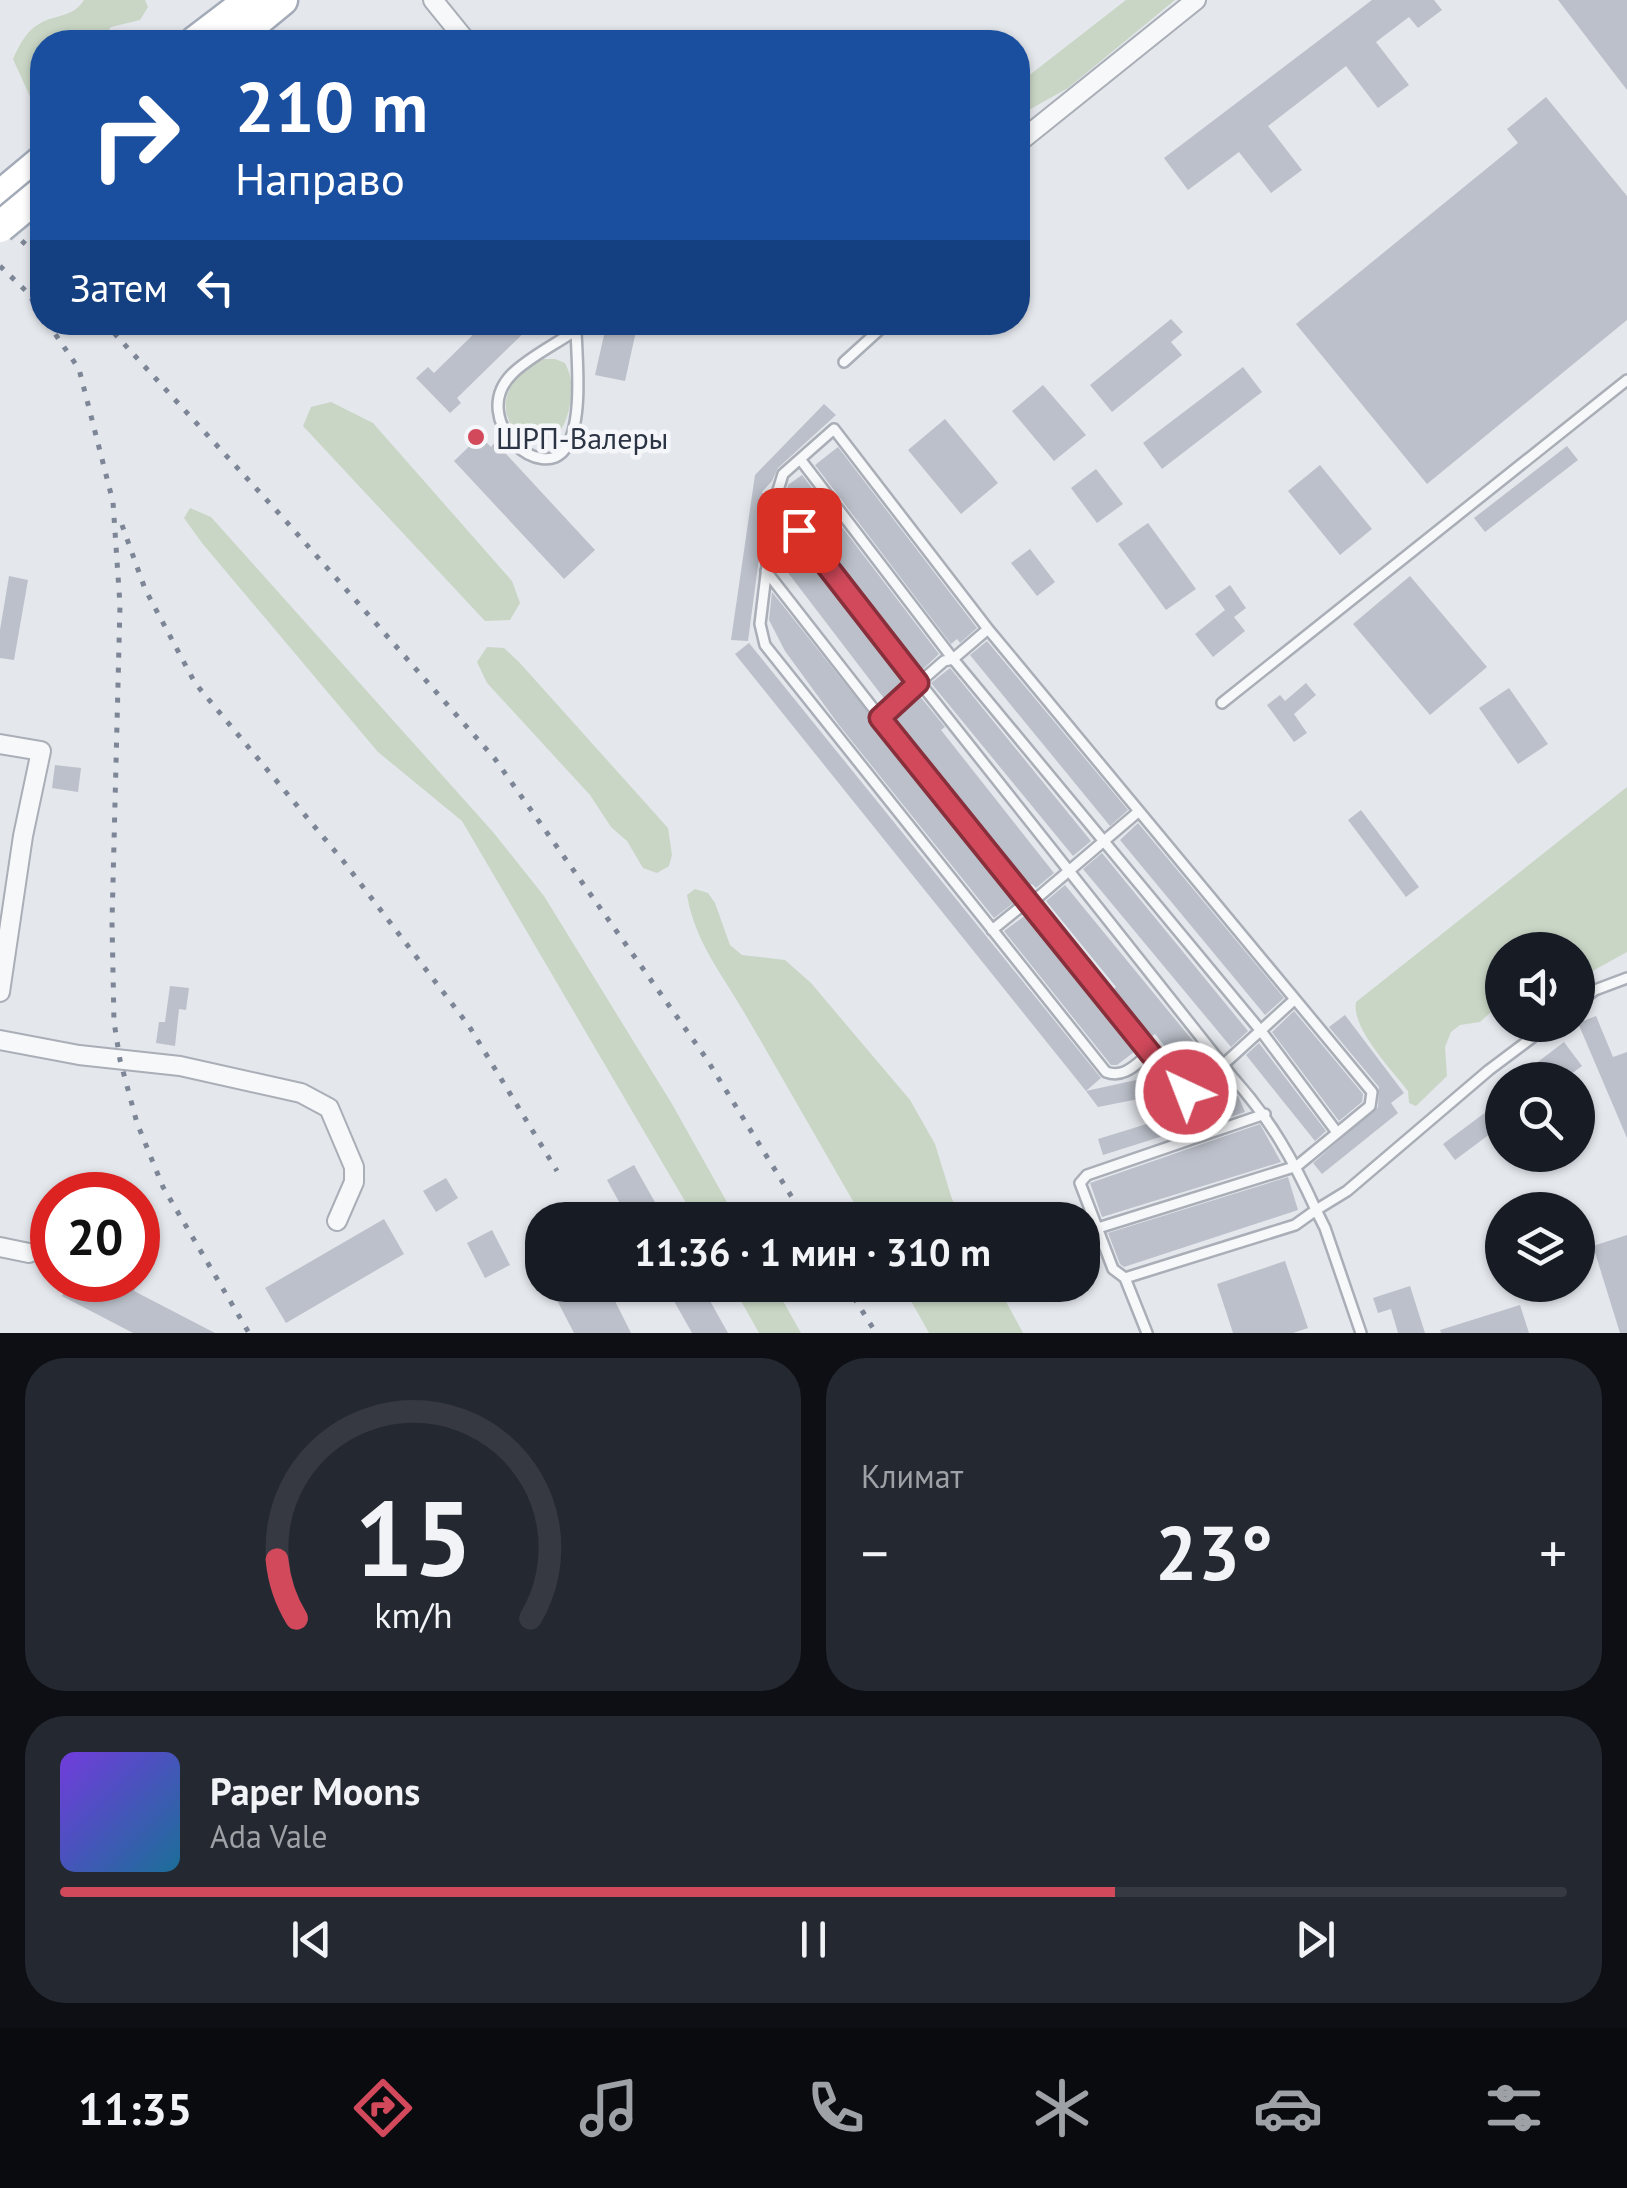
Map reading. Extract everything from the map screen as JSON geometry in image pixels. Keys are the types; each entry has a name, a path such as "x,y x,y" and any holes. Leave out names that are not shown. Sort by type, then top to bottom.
{"main road":[{"path":"211,30 250,0"},
{"path":"244,30 282,0"},
{"path":"0,196 30,183"},
{"path":"0,227 30,190"}],"street":[{"path":"433,0 457,30"},
{"path":"1030,133 1196,0"},
{"path":"0,744 41,752 23,836 0,992"},
{"path":"0,1040 80,1055 180,1066 302,1093 329,1108 354,1168 354,1182 337,1221"},
{"path":"0,1248 29,1253"}],"lane":[{"path":"566,335 510,375 498,399 497,414 504,433 534,458 551,458 567,447 578,402 579,335"},
{"path":"844,362 874,335"},
{"path":"1222,703 1627,380"},
{"path":"1100,1227 1297,1166 1370,1106 1372,1092 988,629 834,429 779,479 760,624 766,644 1106,1072 1124,1074 1150,1053"},
{"path":"800,459 953,659 1261,1032 1336,1131"},
{"path":"776,500 1234,1079 1266,1114 1297,1166 1325,1228 1361,1333"},
{"path":"766,570 1150,1053 1186,1092 1234,1079"},
{"path":"880,718 944,661 953,659 988,629"},
{"path":"992,930 1030,904 1138,812"},
{"path":"1595,990 1627,978"},
{"path":"1224,1064 1294,1000"},
{"path":"1125,1278 1295,1225 1347,1191 1526,1042"},
{"path":"1088,1202 1080,1183 1087,1175 1266,1114"},
{"path":"1100,1233 1113,1269 1125,1278 1147,1333"}],"green space":[{"path":"84,0 145,0 148,7 140,20 108,30 31,30 80,6"},
{"path":"1126,0 1175,0 1068,88 1030,109 1030,75"},
{"path":"30,31 30,96 13,59"},
{"path":"542,359 565,363 572,391 559,431 545,441 530,440 516,431 507,416 507,398 517,378"},
{"path":"331,402 373,423 512,581 520,603 510,620 485,621 303,426 311,407"},
{"path":"190,508 211,517 493,832 544,896 672,1104 727,1202 685,1202 462,821 378,752 184,518"},
{"path":"487,647 504,648 519,662 668,828 672,855 669,866 657,873 643,868 590,795 487,683 477,662"},
{"path":"1627,787 1627,952 1595,970 1595,932 1485,932 1485,1017 1451,1032 1445,1047 1447,1076 1416,1106 1409,1103 1408,1091 1366,1036 1356,1002"},
{"path":"695,889 708,893 730,945 742,955 785,960 811,983 910,1100 935,1144 954,1202 854,1202 704,945 687,895"},
{"path":"742,1302 784,1302 801,1333 759,1333"},
{"path":"912,1302 1006,1302 1023,1333 929,1333"}],"building":[{"path":"1372,0 1434,0 1442,10 1418,28 1409,17 1376,42 1409,85 1378,108 1346,66 1268,126 1302,170 1271,193 1239,152 1188,190 1164,158"},
{"path":"1558,0 1627,0 1627,90"},
{"path":"1546,97 1627,196 1627,320 1427,484 1296,324 1518,143 1507,129"},
{"path":"1171,319 1183,332 1171,342 1182,355 1112,412 1090,385"},
{"path":"473,335 522,335 457,398 461,403 450,413 416,378 428,367 434,373"},
{"path":"604,335 635,335 625,381 595,375"},
{"path":"1243,367 1262,392 1162,469 1143,443"},
{"path":"1043,385 1086,435 1054,461 1012,411"},
{"path":"824,404 836,415 778,468 762,492 767,498 748,641 731,640 755,475"},
{"path":"945,419 998,483 961,514 908,450"},
{"path":"480,436 491,447 495,442 595,550 564,579 454,461"},
{"path":"1567,446 1578,460 1485,532 1474,518"},
{"path":"838,447 977,628 960,643 957,639 951,644 815,465"},
{"path":"1320,465 1372,529 1340,555 1288,491"},
{"path":"1096,469 1123,504 1097,523 1071,488"},
{"path":"802,475 939,654 921,671 808,528 811,526 786,493 788,485"},
{"path":"1148,523 1196,589 1166,610 1118,544"},
{"path":"795,538 908,681 886,701 776,557"},
{"path":"1030,549 1055,582 1037,596 1011,563"},
{"path":"9,576 28,580 14,660 0,658 0,630"},
{"path":"1410,576 1487,667 1430,715 1353,624"},
{"path":"1230,585 1246,608 1234,617 1245,631 1213,657 1195,634 1225,610 1215,596"},
{"path":"772,592 1015,897 1016,901 994,918 839,725 785,651 769,620"},
{"path":"987,641 1128,810 1110,826 970,655"},
{"path":"749,643 1101,1078 1086,1091 735,654"},
{"path":"950,668 1091,841 1073,856 931,683"},
{"path":"1306,683 1316,695 1294,714 1307,733 1294,742 1267,705 1280,695 1285,701"},
{"path":"1509,688 1548,744 1518,764 1479,708"},
{"path":"918,694 945,727 941,730 1054,873 1036,888 1032,884 1028,887 891,718"},
{"path":"55,765 81,768 78,792 52,788"},
{"path":"1361,810 1419,887 1406,897 1348,820"},
{"path":"1138,823 1284,998 1265,1015 1120,840"},
{"path":"1102,853 1248,1031 1231,1047 1083,869"},
{"path":"1065,885 1211,1063 1190,1078 1155,1034 1150,1038 1112,991 1116,987 1046,901"},
{"path":"1027,914 1138,1049 1117,1065 1111,1065 1004,931"},
{"path":"170,986 189,988 186,1010 179,1009 175,1046 156,1043 159,1022 165,1022"},
{"path":"1294,1011 1363,1094 1362,1102 1339,1121 1272,1032"},
{"path":"1345,1015 1404,1093 1391,1103 1398,1113 1322,1174 1313,1163 1378,1107 1379,1087 1329,1027"},
{"path":"1595,1016 1613,1057 1627,1052 1627,1138 1586,1042 1595,1042"},
{"path":"1564,1042 1579,1062 1538,1062"},
{"path":"1259,1043 1326,1131 1315,1141 1246,1055"},
{"path":"1159,1075 1164,1094 1098,1107 1086,1091"},
{"path":"1238,1096 1245,1112 1103,1155 1098,1139"},
{"path":"1485,1113 1485,1138 1455,1160 1443,1144"},
{"path":"1260,1124 1281,1162 1102,1217 1100,1202 1090,1183"},
{"path":"634,1165 655,1202 619,1202 607,1180"},
{"path":"1288,1177 1298,1210 1124,1267 1120,1264 1108,1233"},
{"path":"446,1178 458,1198 436,1212 423,1191"},
{"path":"384,1219 404,1254 286,1323 265,1288"},
{"path":"492,1230 510,1265 485,1278 467,1243"},
{"path":"1627,1235 1627,1333 1620,1333 1595,1245"},
{"path":"1285,1261 1308,1328 1293,1333 1233,1333 1217,1284"},
{"path":"1410,1286 1425,1333 1398,1333 1391,1309 1378,1313 1373,1298"},
{"path":"74,1302 155,1302 215,1333 133,1333"},
{"path":"558,1302 616,1302 631,1333 574,1333"},
{"path":"675,1302 711,1302 728,1333 692,1333"},
{"path":"1520,1305 1529,1333 1440,1330"}],"railway":[{"path":"0,220 30,249"},
{"path":"0,266 30,296"},
{"path":"56,335 79,369 113,502 120,605 112,922 114,1022 120,1060 137,1123 163,1187 249,1333"},
{"path":"116,335 495,759 706,1058 795,1202"},
{"path":"122,525 145,589 195,683 344,862 469,1026 557,1171"},
{"path":"857,1302 876,1333"}],"place":[{"name":"ШРП-Валеры","path":"476,437"}],"route":[{"path":"799,530 918,683 880,718 1150,1053 1186,1092"}]}
